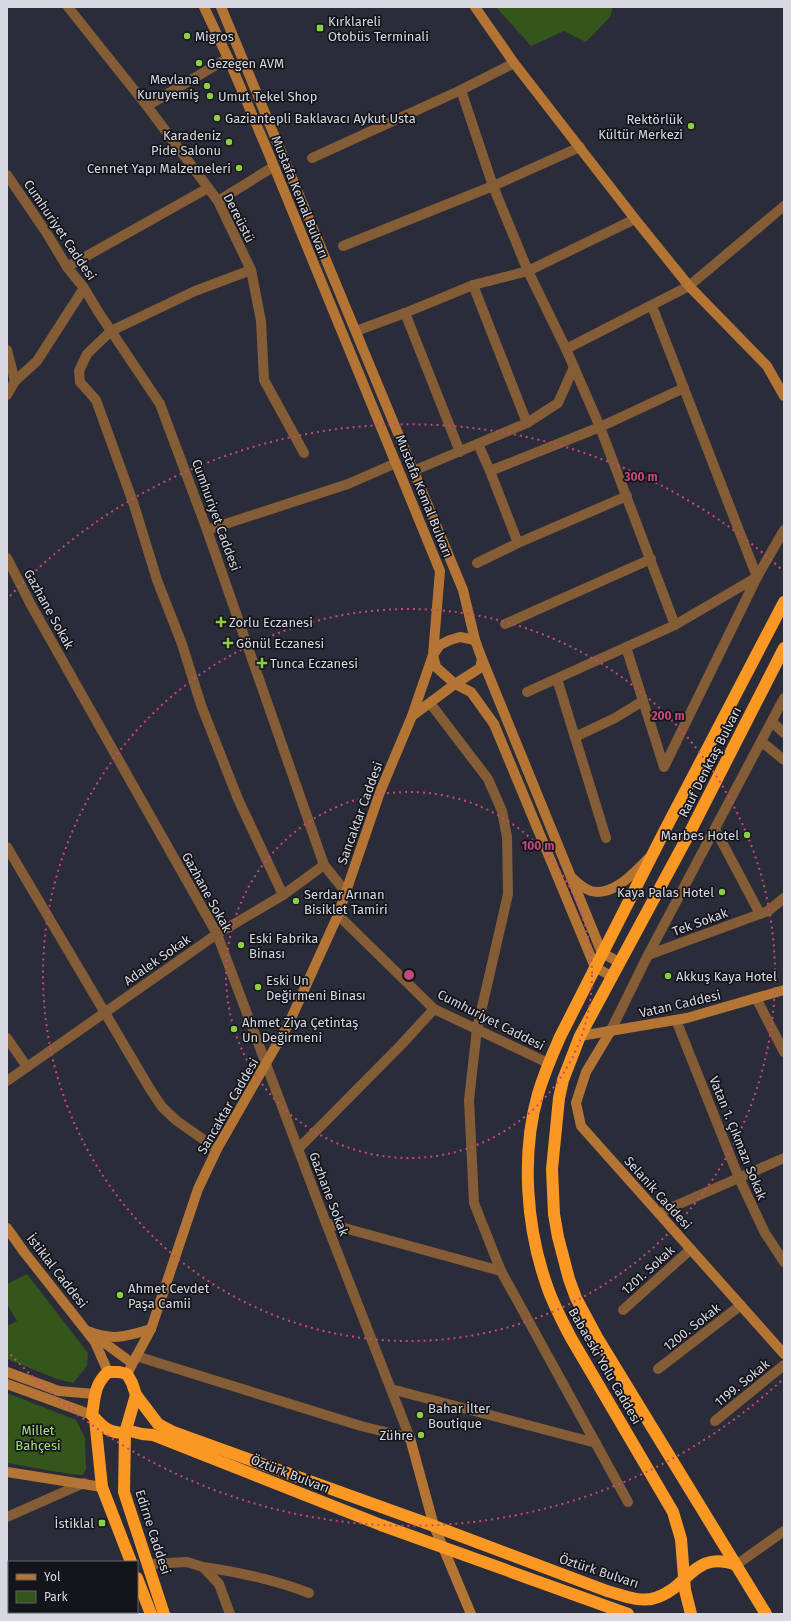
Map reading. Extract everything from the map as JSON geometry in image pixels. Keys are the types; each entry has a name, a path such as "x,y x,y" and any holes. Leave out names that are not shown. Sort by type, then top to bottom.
{"highway":[{"name":"Rauf Denktaş Bulvarı","path":"595,967 784,602"},
{"name":"Rauf Denktaş Bulvarı","path":"580,1036 611,976 689,834 784,648"},
{"name":"Babaeski Yolu Caddesi","path":"595,967 548,1063 538,1095 529,1149 529,1198 532,1224 537,1252 546,1286 558,1314 673,1512 682,1539 684,1579 691,1614"},
{"name":"Babaeski Yolu Caddesi","path":"580,1036 565,1074 559,1098 552,1169 554,1214 563,1259 576,1298 595,1333 765,1612"},
{"path":"127,1374 108,1372 99,1380 95,1394 93,1417 102,1487 131,1561"},
{"name":"Öztürk Bulvarı","path":"127,1374 136,1395 158,1424 173,1432 434,1526 607,1591 647,1600 656,1598 674,1588 698,1567 721,1561 736,1565"},
{"path":"125,1432 136,1395"},
{"name":"Öztürk Bulvarı","path":"93,1417 105,1429 114,1433 125,1432 153,1435 374,1522 628,1614"},
{"name":"Edirne Caddesi","path":"125,1432 124,1492 164,1614"},
{"path":"125,1452 128,1444 142,1434"},
{"path":"138,1581 151,1614"}],"main road":[{"name":"Mustafa Kemal Bulvarı","path":"204,7 228,58 274,167 440,571 433,655"},
{"name":"Mustafa Kemal Bulvarı","path":"221,7 356,331 412,471 463,590 475,640 482,659 602,953"},
{"path":"475,7 514,63 689,286 767,366 784,396"},
{"path":"475,640 460,636 440,645 433,655 436,667 455,684 471,692 494,724 595,967 611,976"},
{"name":"Sancaktar Caddesi","path":"127,1374 151,1329 198,1189 217,1150 289,1023 338,915 380,792 412,716 433,655"},
{"path":"412,716 455,684 480,668 482,659"},
{"path":"571,878 583,888 591,891 600,892 615,888 652,855"},
{"path":"602,953 619,962"},
{"name":"Vatan Caddesi","path":"580,1036 676,1020 784,990"},
{"name":"Selanik Caddesi","path":"610,1032 586,1072 576,1104 581,1126 784,1354"},
{"name":"İstiklal Caddesi","path":"7,1228 24,1252 87,1331"},
{"path":"87,1331 103,1337 115,1338 129,1336 151,1329"},
{"path":"87,1331 134,1359"},
{"path":"87,1331 95,1342 108,1372"},
{"path":"7,1372 59,1391 95,1394"},
{"path":"7,1384 93,1417"},
{"path":"410,1438 434,1526 471,1614"},
{"path":"7,1472 102,1487"}],"street":[{"name":"Dereüstü","path":"68,7 147,106 218,200 251,270 261,321 264,380 304,453"},
{"path":"147,106 228,58"},
{"path":"312,158 461,90 514,63"},
{"path":"461,90 493,186 528,271 574,367 600,427 675,625"},
{"path":"343,246 493,186 580,147"},
{"path":"218,200 274,167"},
{"name":"Cumhuriyet Caddesi","path":"7,175 46,232 67,267 84,288 160,404 207,530 324,865 345,891"},
{"path":"67,267 208,188"},
{"path":"566,350 689,286 784,206"},
{"path":"356,331 473,285 528,271 636,219"},
{"path":"251,270 196,291 111,331 87,354 79,371 80,382 96,400 134,505 157,580 182,644 201,705 238,799 282,895"},
{"path":"473,285 527,423"},
{"path":"7,395 15,381 37,361 84,288"},
{"path":"652,306 757,577"},
{"path":"405,313 460,452"},
{"path":"7,350 15,381"},
{"path":"412,471 527,423 558,403 574,367"},
{"path":"490,471 600,427 684,388"},
{"path":"478,444 518,543"},
{"path":"207,530 348,484 396,463"},
{"path":"477,563 518,543 627,496"},
{"path":"626,647 664,767 757,577 784,530"},
{"name":"Gazhane Sokak","path":"7,558 31,605 217,934 326,1223 410,1438"},
{"path":"505,624 651,559"},
{"path":"527,692 675,625 757,577"},
{"path":"557,679 606,838"},
{"path":"610,1032 648,955 784,698"},
{"path":"575,737 615,718 643,702"},
{"path":"430,703 488,779 502,811 506,837 508,894 478,1029 469,1100 474,1203 501,1271 628,1502"},
{"path":"772,722 784,733"},
{"path":"762,742 784,760"},
{"path":"715,829 760,914"},
{"path":"7,847 150,1089 162,1106 177,1121 217,1150"},
{"name":"Adalek Sokak","path":"7,1081 217,934 282,895 324,865"},
{"name":"Tek Sokak","path":"648,955 768,911 784,898"},
{"name":"Cumhuriyet Caddesi","path":"338,915 434,1009 548,1063"},
{"path":"756,998 784,1052"},
{"path":"298,1149 401,1045 434,1009"},
{"name":"Vatan 1. Çıkmazı Sokak","path":"676,1020 739,1178 765,1233 784,1262"},
{"path":"7,1038 26,1068"},
{"path":"659,1213 784,1158"},
{"path":"326,1223 501,1271"},
{"name":"1201. Sokak","path":"623,1310 691,1249"},
{"name":"1200. Sokak","path":"658,1369 741,1305"},
{"path":"134,1359 361,1426 410,1438"},
{"name":"1199. Sokak","path":"715,1421 784,1365"},
{"path":"390,1389 596,1443"},
{"path":"7,1517 84,1483"},
{"path":"736,1565 784,1531"},
{"path":"148,1564 187,1562 202,1567 284,1583 309,1593"},
{"path":"202,1567 219,1584 230,1614"}],"green space":[{"path":"496,7 613,7 610,17 586,42 564,31 531,46"},
{"path":"27,1274 88,1353 87,1366 73,1383 57,1379 7,1359 7,1326 17,1321 7,1304 7,1284"},
{"name":"Millet Bahçesi","path":"7,1393 76,1420 85,1438 86,1470 82,1475 7,1463"}],"place":[{"name":"Kırklareli Otobüs Terminali","path":"320,28"},
{"name":"Migros","path":"187,36"},
{"name":"Gezegen AVM","path":"199,63"},
{"name":"Mevlana Kuruyemiş","path":"207,86"},
{"name":"Umut Tekel Shop","path":"210,96"},
{"name":"Gaziantepli Baklavacı Aykut Usta","path":"217,118"},
{"name":"Rektörlük Kültür Merkezi","path":"691,126"},
{"name":"Karadeniz Pide Salonu","path":"229,142"},
{"name":"Cennet Yapı Malzemeleri","path":"239,168"},
{"name":"Zorlu Eczanesi","path":"221,622"},
{"name":"Gönül Eczanesi","path":"228,643"},
{"name":"Tunca Eczanesi","path":"262,663"},
{"name":"Marbes Hotel","path":"747,835"},
{"name":"Kaya Palas Hotel","path":"722,892"},
{"name":"Serdar Arınan Bisiklet Tamiri","path":"296,901"},
{"name":"Eski Fabrika Binası","path":"241,945"},
{"name":"Akkuş Kaya Hotel","path":"668,976"},
{"name":"Eski Un Değirmeni Binası","path":"258,987"},
{"name":"Ahmet Ziya Çetintaş Un Değirmeni","path":"234,1029"},
{"name":"Ahmet Cevdet Paşa Camii","path":"120,1295"},
{"name":"Bahar İlter Boutique","path":"420,1415"},
{"name":"Zühre","path":"421,1435"},
{"name":"İstiklal","path":"102,1523"}]}
